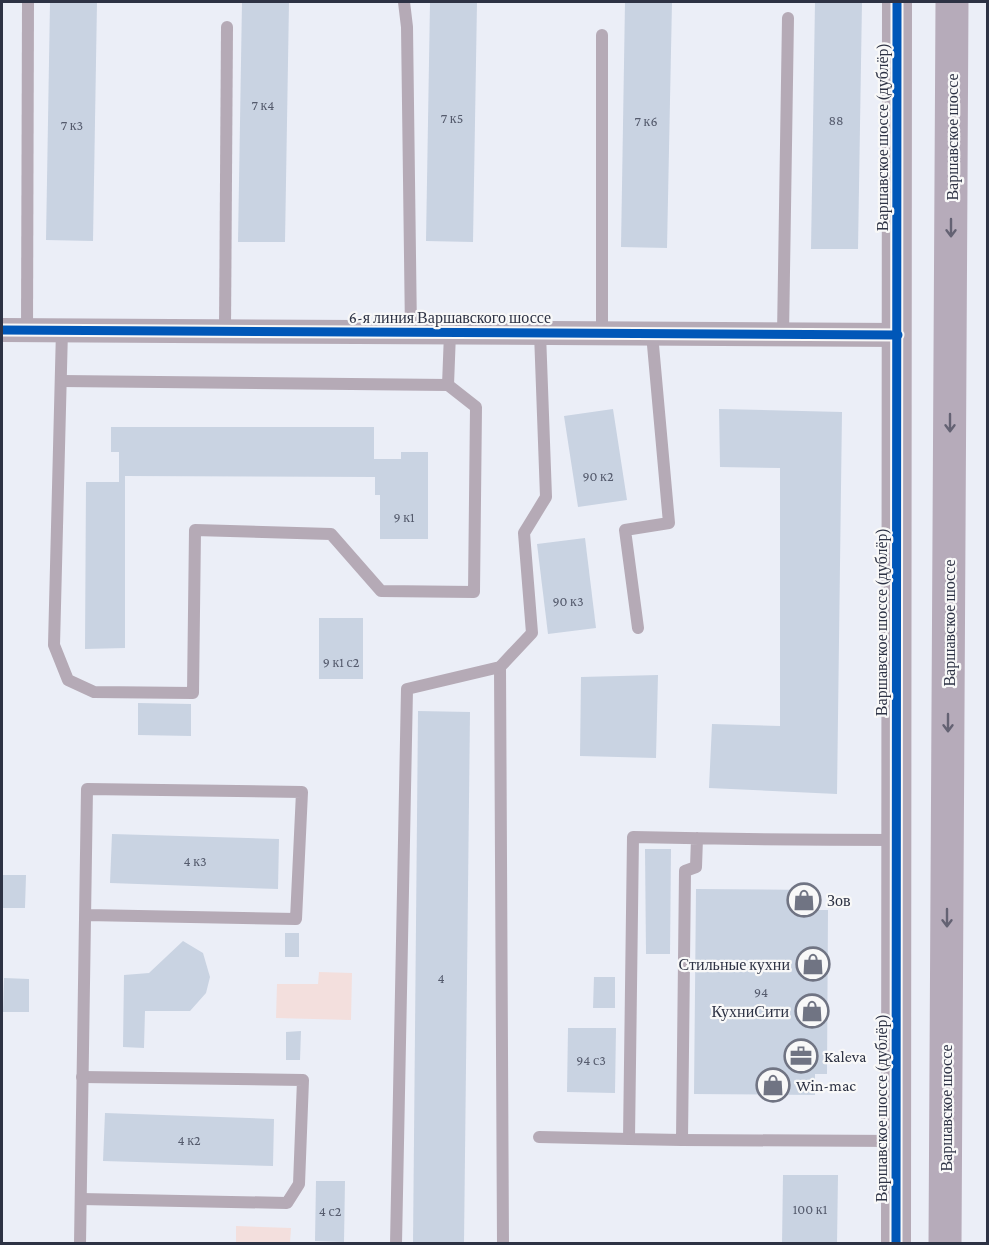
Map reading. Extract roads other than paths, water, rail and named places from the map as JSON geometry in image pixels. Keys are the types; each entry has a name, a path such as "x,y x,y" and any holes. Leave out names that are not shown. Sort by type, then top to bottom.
{"main road":[{"name":"Варшавское шоссе","path":"945,1244 952,2"}],"street":[{"name":"Варшавское шоссе (дублёр)","path":"896,1244 897,2"},
{"name":"6-я линия Варшавского шоссе","path":"2,330 897,335"}],"lane":[{"path":"27,330 28,2"},
{"path":"404,2 407,27 411,332"},
{"path":"783,335 788,18"},
{"path":"225,331 227,27"},
{"path":"602,35 602,333"},
{"path":"62,330 54,645 68,680 94,692 193,693 195,530 331,534 381,591 474,592 476,407 448,385 62,381"},
{"path":"448,385 450,333"},
{"path":"396,1244 407,689 500,667 532,633 524,533 546,497 540,333"},
{"path":"638,628 625,530 669,523 652,334"},
{"path":"500,667 503,1244"},
{"path":"80,1244 87,789 302,792 297,919 86,915"},
{"path":"629,1139 633,837 658,843 698,838 895,840"},
{"path":"682,1140 685,871 696,867 698,838"},
{"path":"81,1199 286,1203 299,1184 303,1080 82,1077"},
{"path":"539,1137 897,1141"}],"place":[{"name":"Зов","path":"804,900"},
{"name":"Стильные кухни","path":"813,964"},
{"name":"КухниСити","path":"812,1011"},
{"name":"Kaleva","path":"801,1056"},
{"name":"Win-mac","path":"773,1085"}]}
